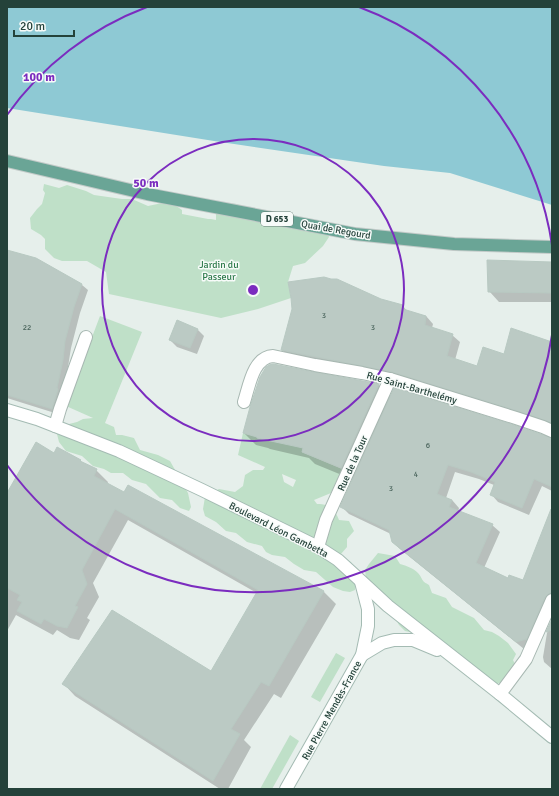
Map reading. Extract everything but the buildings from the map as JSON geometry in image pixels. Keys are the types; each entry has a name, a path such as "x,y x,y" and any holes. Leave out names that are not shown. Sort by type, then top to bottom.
{"main road":[{"name":"Quai de Regourd","path":"7,161 147,194 355,234 454,244 552,247"},
{"path":"55,426 86,337"},
{"name":"Rue Saint-Barthelémy","path":"244,402 255,369 261,360 268,356 278,356 390,379 516,418 552,431"},
{"name":"Rue de la Tour","path":"318,547 326,520 390,379"},
{"name":"Boulevard Léon Gambetta","path":"8,410 37,419 119,451 318,547 338,560 388,606 552,737"},
{"name":"Rue Pierre Mendès-France","path":"286,789 362,655 368,626 368,609 361,581"},
{"path":"500,694 526,659 552,600"},
{"path":"362,655 382,643 394,640 413,640 451,656"}],"green space":[{"name":"Jardin du Passeur","path":"44,184 59,188 67,185 94,195 132,199 148,206 162,203 175,205 182,210 182,214 216,220 216,210 225,203 237,204 251,211 309,219 326,228 329,237 323,246 305,263 293,266 288,282 291,298 258,309 221,318 109,294 106,272 87,261 62,261 54,258 45,249 45,239 31,229 30,218 42,204 45,193 43,190"},
{"path":"100,316 142,332 105,423 114,427 116,435 134,438 140,450 158,455 170,461 188,493 191,507 189,511 180,508 172,500 160,498 146,484 132,480 123,473 111,473 93,466 82,456 66,451 59,442 57,434 65,425 83,419 93,418 66,406"},
{"path":"243,433 303,448 302,452 342,469 331,493 314,500 317,504 325,505 331,508 336,513 339,520 349,521 354,531 347,539 347,547 341,554 344,560 351,562 355,572 355,590 350,592 333,587 316,572 304,570 285,557 272,555 266,552 262,546 247,542 236,533 226,531 216,522 205,516 203,509 205,497 219,489 235,492 243,486 245,475 253,470 263,470 265,467 238,455","holes":["282,474 296,480 293,487 284,482"]},
{"path":"378,553 395,556 400,564 410,567 418,573 423,581 429,585 432,593 446,598 452,607 474,618 484,630 492,632 508,643 516,654 513,660 516,666 502,682 494,685 414,633 405,631 399,625 366,579 365,570"},
{"path":"336,653 345,658 320,702 311,697"},
{"path":"290,735 299,741 272,789 260,789"}],"water":[{"path":"7,7 552,7 552,205 450,173 384,166 7,108"}]}
